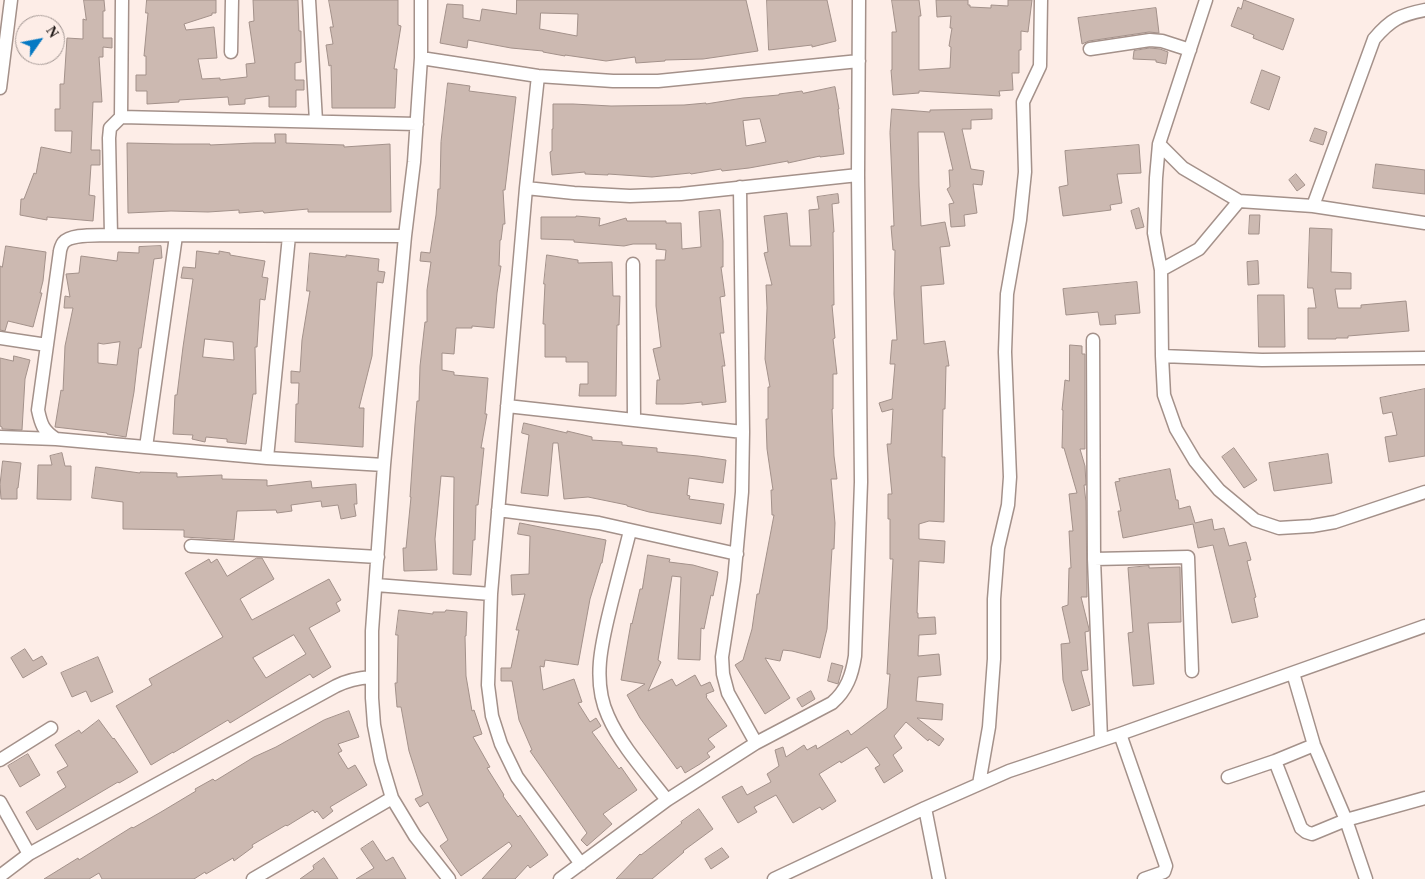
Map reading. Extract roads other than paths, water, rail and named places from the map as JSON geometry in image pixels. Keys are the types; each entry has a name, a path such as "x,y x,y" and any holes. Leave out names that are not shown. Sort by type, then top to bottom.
{"street":[{"path":"0,88 11,0"},
{"path":"110,235 109,138 110,128 121,117 122,0"},
{"path":"231,52 232,0"},
{"path":"309,0 316,121"},
{"path":"421,0 421,58 417,124 384,465 372,631 371,677 374,725 381,761 392,798 415,836 449,879"},
{"path":"560,879 667,800 756,743 832,702 846,688 852,673 855,656 861,482 858,175 859,0"},
{"path":"978,784 989,727 994,659 994,599 997,557 1008,505 1010,477 1005,352 1007,294 1020,220 1025,172 1023,102 1040,66 1042,0"},
{"path":"1206,0 1159,144 1156,178 1154,234 1161,270 1164,395 1176,429 1195,461 1219,490 1255,520 1279,528 1312,526 1335,522 1425,492"},
{"path":"1313,206 1374,39 1384,27 1403,14 1425,10"},
{"path":"1090,49 1150,40 1162,41 1190,50"},
{"path":"421,58 538,76 613,81 658,81 859,61"},
{"path":"538,76 526,188 491,594 488,685 492,716 501,744 517,777 581,864"},
{"path":"121,117 417,124"},
{"path":"1159,144 1183,168 1239,202 1313,206 1425,223"},
{"path":"526,188 630,196 681,194 858,175"},
{"path":"740,187 742,492 737,554 722,657 723,674 728,692 756,743"},
{"path":"1161,270 1199,249 1239,202"},
{"path":"56,439 48,434 43,427 38,410 60,250 68,238 110,235 405,236"},
{"path":"146,447 176,236"},
{"path":"267,458 289,236"},
{"path":"633,264 634,420"},
{"path":"0,338 47,345"},
{"path":"1093,340 1094,559 1101,740"},
{"path":"1162,356 1262,360 1425,358"},
{"path":"507,406 743,432"},
{"path":"0,437 56,439 267,458 384,465"},
{"path":"498,510 599,523 737,554"},
{"path":"630,531 601,646 600,692 608,716 624,743 667,800"},
{"path":"192,546 378,557"},
{"path":"1094,559 1188,558 1192,671"},
{"path":"376,585 491,594"},
{"path":"774,879 1009,771 1120,734 1425,626"},
{"path":"1292,674 1314,745 1346,820 1366,879"},
{"path":"0,876 29,854 336,686 348,680 371,677"},
{"path":"0,760 51,728"},
{"path":"1120,734 1166,866 1164,872 1144,879"},
{"path":"1228,777 1314,745"},
{"path":"1275,761 1301,828 1312,834 1346,820 1425,798"},
{"path":"253,879 392,798"},
{"path":"0,802 29,854"},
{"path":"925,808 939,879"}]}
